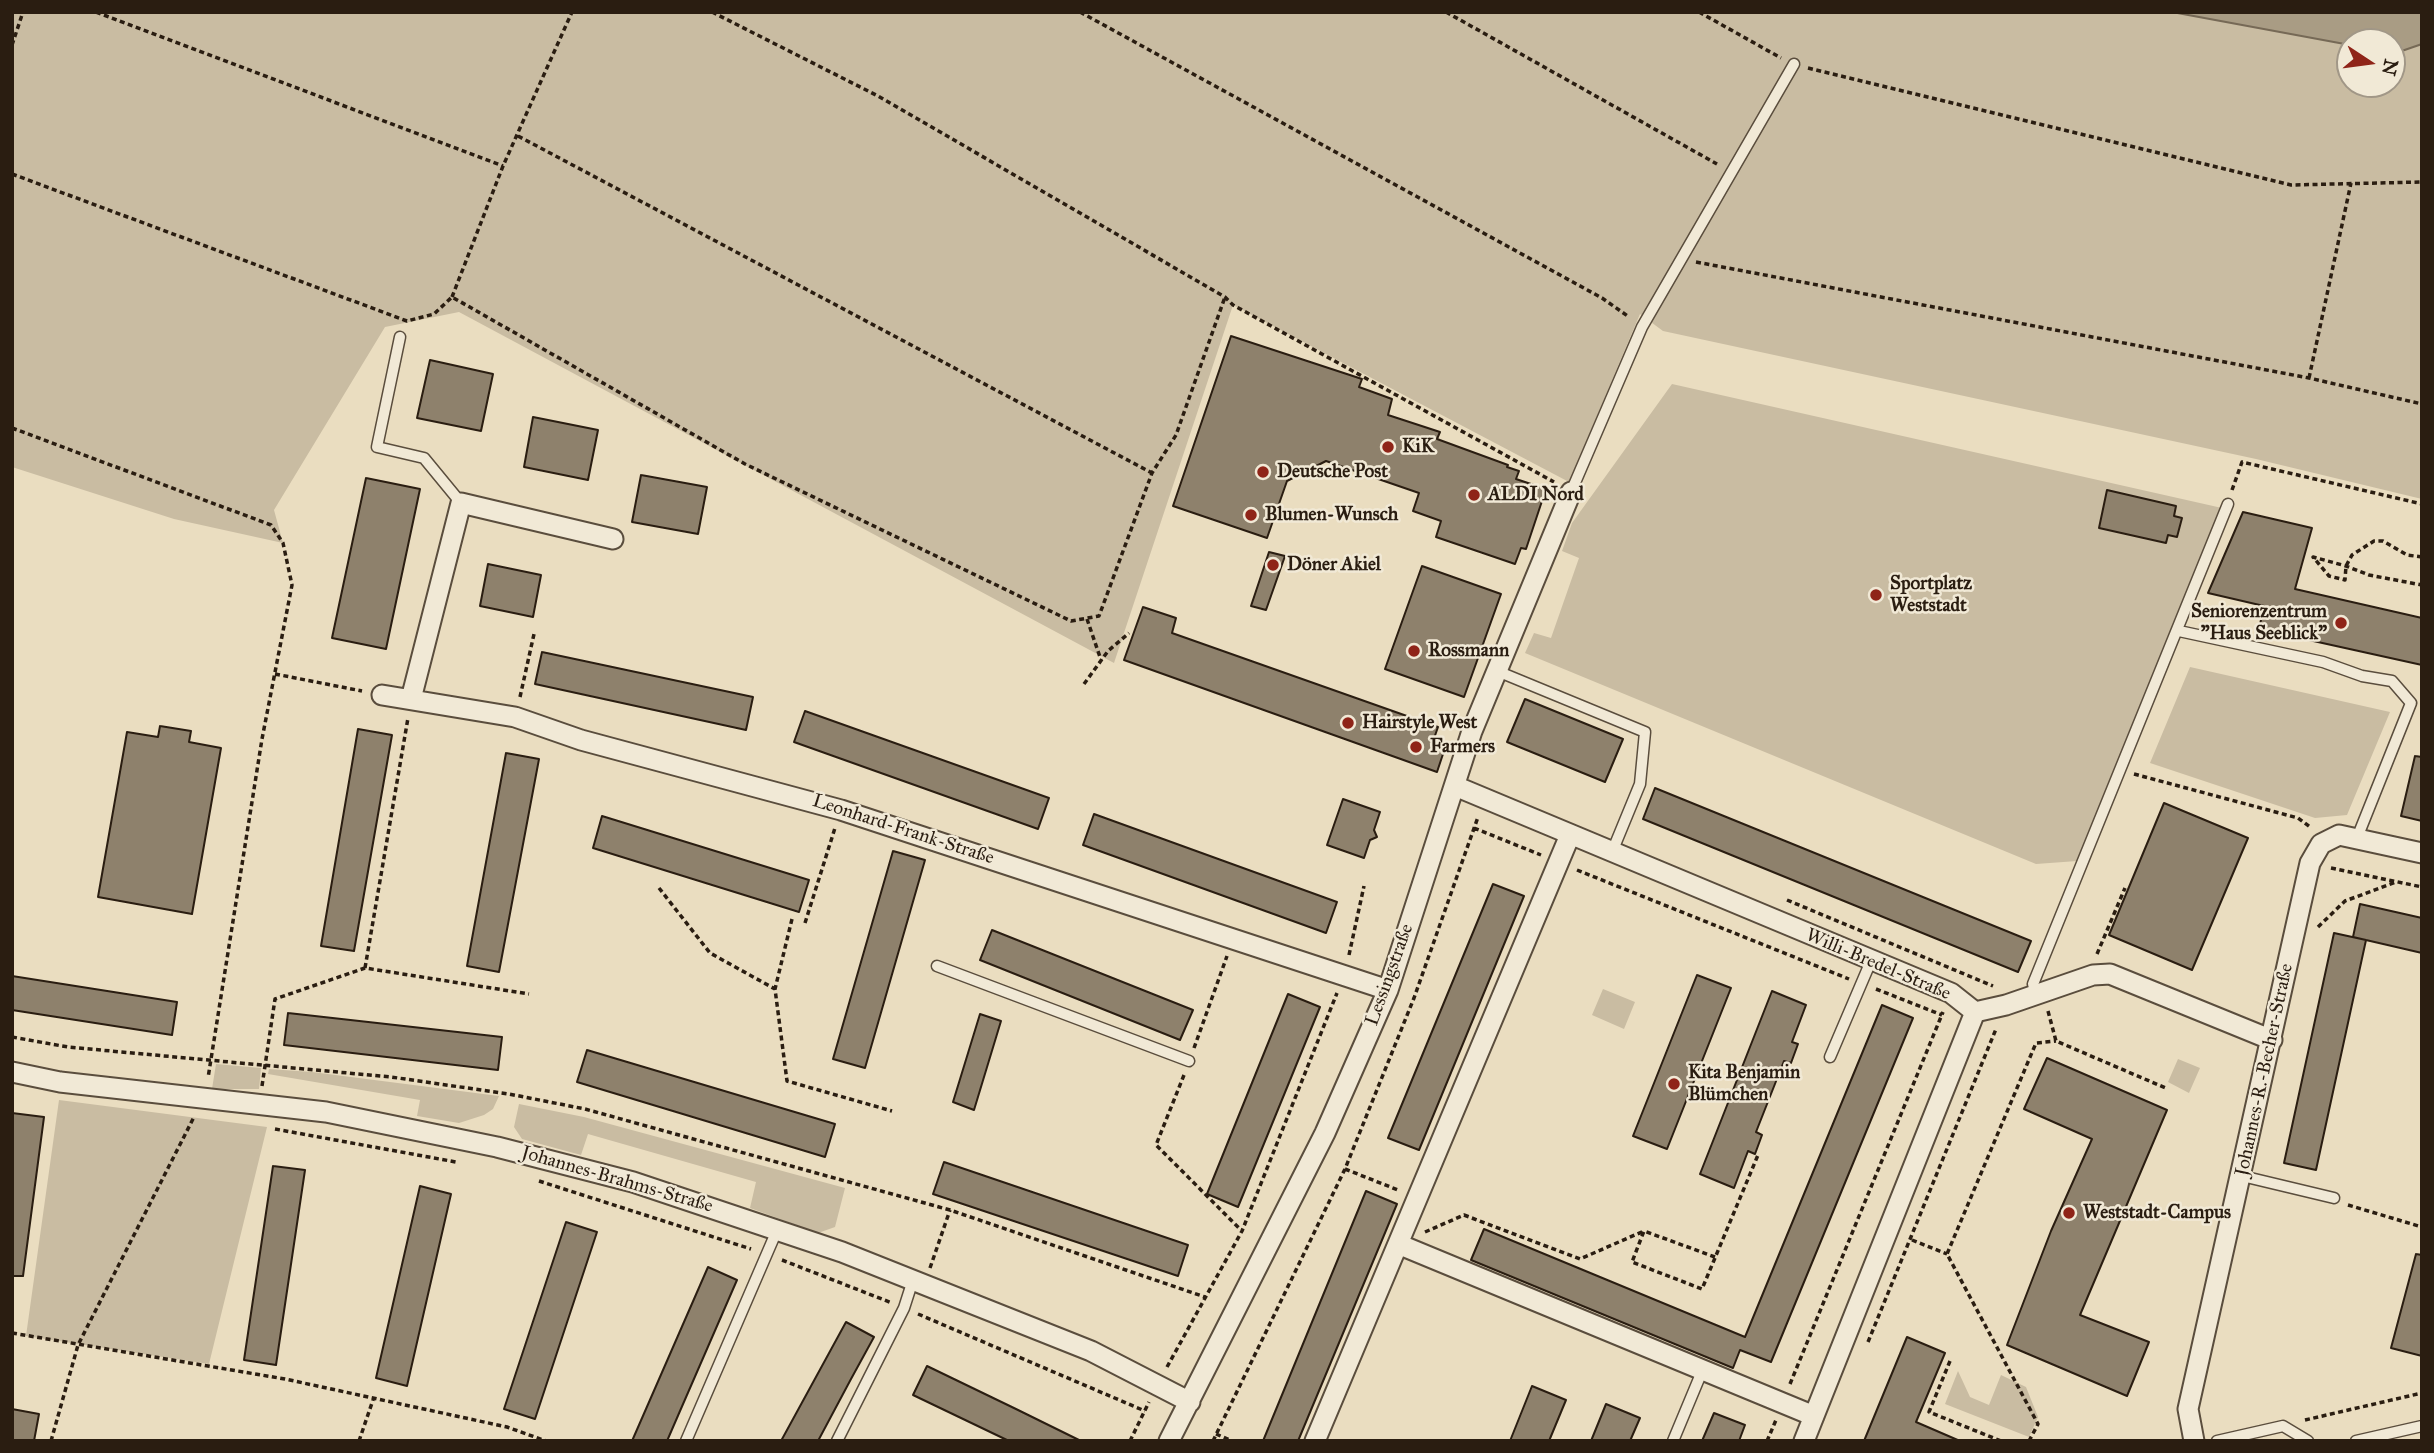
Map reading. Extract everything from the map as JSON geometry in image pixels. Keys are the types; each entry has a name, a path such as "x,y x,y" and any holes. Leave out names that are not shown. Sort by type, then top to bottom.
{"street":[{"name":"Lessingstraße","path":"1169,1441 1325,1133 1388,990 1413,888 1455,786 1472,731 1571,492"},
{"path":"411,699 461,503 613,539"},
{"name":"Leonhard-Frank-Straße","path":"382,695 515,717 582,740 841,810 1388,990"},
{"name":"Willi-Bredel-Straße","path":"1455,786 1951,993 1975,1012"},
{"path":"1315,1441 1570,835"},
{"path":"2321,844 2339,835 2422,853"},
{"name":"Johannes-R.-Becher-Straße","path":"2194,1441 2188,1409 2310,863 2321,844"},
{"path":"1804,1441 1975,1012 2041,1000 2093,975 2110,974 2272,1040"},
{"name":"Johannes-Brahms-Straße","path":"12,1072 60,1082 260,1102 326,1112 497,1147 633,1182 778,1228 919,1282 1091,1351 1191,1402"},
{"path":"1398,1244 1814,1416"}],"lane":[{"path":"1571,492 1643,327 1794,64"},
{"path":"400,337 377,447 424,458 461,503"},
{"path":"2041,1000 2033,984 2179,631 2228,504"},
{"path":"2179,631 2323,662 2362,676 2392,681 2411,703 2357,838"},
{"path":"1497,671 1645,732 1640,784 1612,852"},
{"path":"1830,1057 1871,961"},
{"path":"937,966 1189,1061"},
{"path":"2242,1176 2334,1198"},
{"path":"686,1441 778,1228"},
{"path":"837,1441 919,1282"},
{"path":"1673,1441 1703,1370"},
{"path":"2217,1441 2283,1426 2308,1441"},
{"path":"2356,1441 2422,1426"}],"path":[{"path":"12,45 23,12"},
{"path":"96,12 503,166"},
{"path":"12,174 407,321 434,314 453,297 503,166 572,12"},
{"path":"712,12 878,96 1225,297 1233,305 1571,492"},
{"path":"1080,12 1602,298 1643,327"},
{"path":"1446,12 1731,172"},
{"path":"1699,12 1794,64 2291,185 2422,182"},
{"path":"518,136 1152,473"},
{"path":"2309,379 2351,183"},
{"path":"1681,259 2309,379 2422,404"},
{"path":"453,297 745,464 1071,621 1099,616 1152,473 1176,435 1225,297"},
{"path":"12,428 271,525 284,543 292,585 205,1097 78,1345 51,1441"},
{"path":"2235,475 2242,462 2422,504"},
{"path":"2422,557 2407,555 2383,541 2374,541 2353,555 2346,566 2345,580 2329,576 2313,558 2346,566 2369,575 2422,585"},
{"path":"1087,618 1101,660"},
{"path":"1084,684 1101,660 1129,633"},
{"path":"515,717 534,634"},
{"path":"275,674 382,695"},
{"path":"365,968 411,699"},
{"path":"2121,771 2298,818 2313,830 2321,844 2325,867 2422,887"},
{"path":"1213,1441 1345,1169 1414,998 1485,799"},
{"path":"805,923 841,810"},
{"path":"1474,828 1942,1015"},
{"path":"2316,929 2345,901 2396,882"},
{"path":"12,1037 68,1047 404,1079 509,1094 585,1109 950,1210 1205,1297 1242,1231 1345,974 1364,886"},
{"path":"659,888 710,953 775,989"},
{"path":"2093,975 2092,965 2125,888"},
{"path":"1784,899 2002,990 2009,1017 1998,1026 1863,1353"},
{"path":"792,919 775,989 788,1081 892,1111"},
{"path":"1234,938 1156,1146 1242,1231"},
{"path":"260,1102 275,999 365,968 529,995"},
{"path":"1767,1441 1960,971"},
{"path":"2041,1000 2056,1041"},
{"path":"2029,1441 2038,1424 1947,1254 2036,1043 2056,1041 2168,1089"},
{"path":"180,1116 206,1119"},
{"path":"267,1128 464,1163"},
{"path":"1644,1231 1632,1262 1702,1289 1758,1155"},
{"path":"1345,1169 1417,1197"},
{"path":"533,1179 767,1255 904,1308 1145,1411"},
{"path":"2334,1198 2344,1204 2422,1227"},
{"path":"919,1282 950,1210"},
{"path":"1398,1244 1464,1215 1580,1259 1644,1231 1715,1257"},
{"path":"12,1333 209,1364 374,1397 507,1427 546,1441"},
{"path":"1950,1361 1928,1412 2001,1441"},
{"path":"2283,1426 2422,1393"},
{"path":"359,1441 374,1397"},
{"path":"1216,1434 1232,1441"}],"shaded area":[{"path":"12,12 2172,12 2336,42 2336,98 2406,98 2406,49 2422,44 2422,499 2256,459 1663,331 1640,314 1569,482 1233,305 1114,663 459,312 385,327 274,510 283,543 174,519 12,467"},
{"path":"2172,12 2422,12 2422,44 2406,50 2406,28 2336,28 2336,42"},
{"name":"Sportplatz Weststadt","path":"1672,384 2222,508 2077,861 2036,864 1525,653 1534,633 1551,638 1579,558 1562,551 1572,523"},
{"path":"2190,667 2390,712 2347,815 2315,818 2150,763"},
{"path":"1603,989 1635,1002 1624,1029 1592,1015"},
{"path":"2178,1059 2200,1068 2189,1093 2168,1082"},
{"path":"216,1064 261,1068 259,1089 212,1089"},
{"path":"269,1069 499,1096 493,1109 484,1115 459,1123 417,1116 420,1100 268,1074"},
{"path":"59,1100 267,1127 209,1364 26,1336"},
{"path":"519,1104 584,1117 845,1188 835,1227 818,1233 750,1208 756,1182 588,1134 581,1155 522,1139 514,1127"},
{"path":"1958,1371 1970,1397 1989,1405 2001,1375 2026,1387 2038,1417 2029,1437 1945,1404"}],"building":[{"path":"1231,336 1362,379 1359,387 1392,399 1388,415 1440,432 1437,439 1508,465 1507,467 1519,471 1516,479 1546,489 1526,549 1521,548 1515,564 1436,537 1441,521 1413,511 1419,493 1326,461 1287,481 1267,538 1173,506"},
{"path":"430,360 493,374 481,431 417,418"},
{"path":"533,417 598,430 588,480 524,467"},
{"path":"641,475 707,487 698,534 632,522"},
{"path":"366,478 420,489 386,649 332,638"},
{"path":"2107,490 2176,506 2174,516 2182,518 2177,537 2168,535 2166,543 2099,528"},
{"path":"2243,512 2312,528 2295,589 2422,618 2422,665 2259,629 2264,606 2208,593"},
{"path":"1269,552 1285,556 1266,610 1251,606"},
{"path":"488,564 541,575 533,617 480,606"},
{"path":"1422,566 1501,594 1464,697 1385,669"},
{"path":"1143,607 1176,618 1172,633 1438,727 1431,747 1444,751 1437,772 1124,660"},
{"path":"542,652 753,697 746,730 535,684"},
{"path":"1525,699 1623,739 1605,782 1507,742"},
{"path":"805,711 1049,798 1038,829 794,742"},
{"path":"160,726 191,731 189,742 221,748 192,914 98,897 127,732 158,737"},
{"path":"358,729 392,735 354,951 321,946"},
{"path":"506,753 539,759 499,972 467,966"},
{"path":"2415,756 2422,757 2422,821 2401,816"},
{"path":"1655,788 2031,941 2018,972 1643,819"},
{"path":"1343,799 1380,812 1374,830 1377,837 1370,840 1364,858 1327,845"},
{"path":"2164,803 2248,838 2192,970 2109,935"},
{"path":"1094,814 1337,902 1326,933 1083,845"},
{"path":"602,816 809,880 799,912 593,848"},
{"path":"893,851 925,860 865,1068 833,1059"},
{"path":"1493,884 1524,896 1419,1150 1388,1138"},
{"path":"2360,904 2422,918 2422,953 2353,937"},
{"path":"992,930 1193,1010 1180,1040 980,960"},
{"path":"2334,933 2366,940 2316,1170 2284,1163"},
{"path":"1697,975 1731,988 1667,1149 1633,1136"},
{"path":"12,976 177,1002 172,1035 12,1010"},
{"path":"1772,991 1806,1005 1792,1042 1798,1044 1791,1063 1784,1061 1756,1132 1762,1135 1755,1154 1748,1151 1734,1188 1700,1174"},
{"path":"1288,994 1320,1007 1238,1207 1207,1194"},
{"path":"1882,1005 1913,1018 1771,1362 1740,1350 1733,1368 1471,1260 1484,1229 1745,1337"},
{"path":"288,1013 502,1037 498,1070 284,1045"},
{"path":"980,1014 1001,1021 974,1110 953,1102"},
{"path":"587,1050 835,1124 825,1157 577,1082"},
{"path":"2047,1058 2167,1110 2080,1315 2149,1342 2127,1396 2007,1345 2051,1231 2092,1139 2024,1109"},
{"path":"12,1113 44,1117 23,1276 12,1276"},
{"path":"944,1162 1188,1245 1178,1276 933,1194"},
{"path":"273,1166 305,1170 276,1365 244,1360"},
{"path":"420,1186 451,1194 407,1386 376,1378"},
{"path":"1366,1191 1397,1204 1298,1441 1263,1441"},
{"path":"566,1222 597,1232 535,1419 504,1409"},
{"path":"2416,1254 2422,1255 2422,1356 2391,1348"},
{"path":"708,1267 737,1280 667,1441 632,1441"},
{"path":"846,1322 874,1337 818,1441 781,1441"},
{"path":"1907,1337 1945,1353 1916,1422 1960,1441 1864,1441"},
{"path":"927,1366 1081,1441 1009,1441 913,1395"},
{"path":"1532,1386 1566,1400 1549,1441 1510,1441"},
{"path":"1606,1404 1640,1418 1630,1441 1591,1441"},
{"path":"12,1409 39,1414 34,1441 12,1441"},
{"path":"1714,1413 1745,1425 1739,1441 1702,1441"}],"place":[{"name":"KiK","path":"1388,447"},
{"name":"Deutsche Post","path":"1263,472"},
{"name":"ALDI Nord","path":"1474,495"},
{"name":"Blumen-Wunsch","path":"1251,515"},
{"name":"Döner Akiel","path":"1273,565"},
{"name":"Sportplatz Weststadt","path":"1876,595"},
{"name":"Seniorenzentrum \"Haus Seeblick\"","path":"2341,623"},
{"name":"Rossmann","path":"1414,651"},
{"name":"Hairstyle West","path":"1348,723"},
{"name":"Farmers","path":"1416,747"},
{"name":"Kita Benjamin Blümchen","path":"1674,1084"},
{"name":"Weststadt-Campus","path":"2069,1213"}]}
